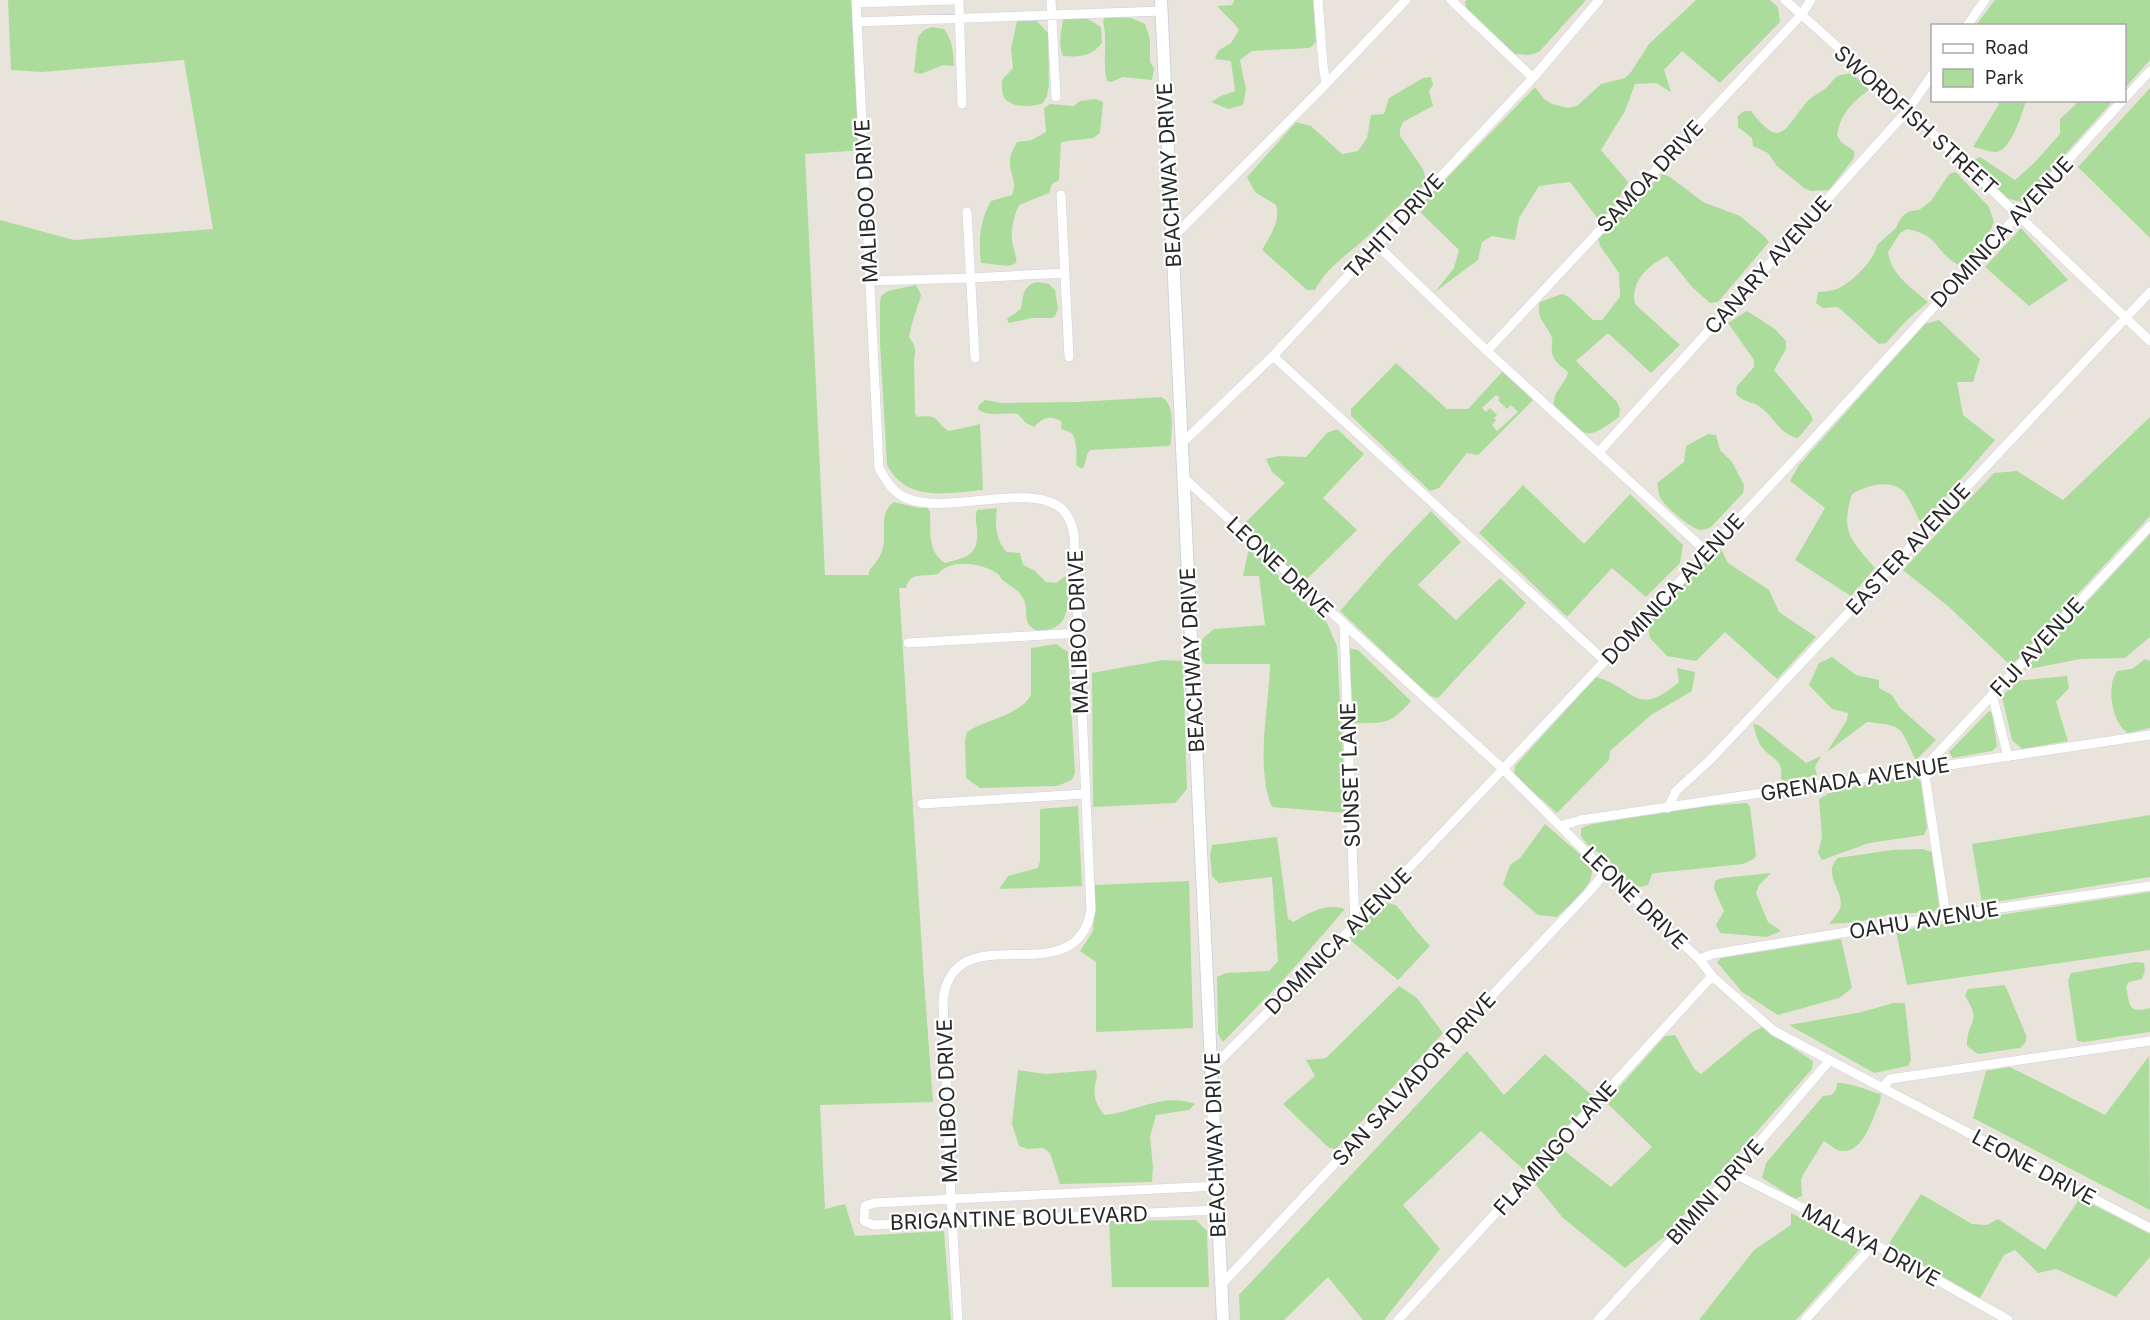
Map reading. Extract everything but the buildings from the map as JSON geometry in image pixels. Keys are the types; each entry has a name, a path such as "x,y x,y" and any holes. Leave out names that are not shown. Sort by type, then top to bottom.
{"street":[{"path":"856,2 953,0"},
{"path":"958,0 962,104"},
{"path":"1051,0 1056,98"},
{"path":"1318,0 1326,84"},
{"path":"1172,238 1326,84 1406,0"},
{"path":"1451,0 1533,78"},
{"name":"TAHITI DRIVE","path":"1181,444 1273,356 1533,78 1599,0"},
{"name":"SWORDFISH STREET","path":"1785,0 1908,110 2150,341"},
{"name":"SAMOA DRIVE","path":"1487,351 1800,15 1811,0"},
{"path":"1968,24 1985,0"},
{"name":"MALIBOO DRIVE","path":"856,2 879,468 889,486 907,499 933,503 1025,498 1050,502 1062,509 1071,520 1074,534 1091,910 1084,931 1076,941 1064,949 1051,953 985,956 963,962 945,983 943,1000 958,1320"},
{"path":"857,22 1052,14 1161,5"},
{"name":"BEACHWAY DRIVE","path":"1161,5 1223,1320"},
{"name":"DOMINICA AVENUE","path":"2126,98 2150,71"},
{"name":"CANARY AVENUE","path":"1599,452 1908,110 1931,76"},
{"name":"DOMINICA AVENUE","path":"1212,1068 1356,925 1605,661 1796,458 2122,102"},
{"path":"1061,195 1069,357"},
{"path":"967,212 975,358"},
{"path":"1377,245 1487,351 1707,552"},
{"path":"870,281 1064,273"},
{"name":"EASTER AVENUE","path":"1668,808 1676,790 1710,760 2150,292"},
{"path":"1273,356 1605,661"},
{"name":"LEONE DRIVE","path":"1184,478 1503,769 1606,872 1699,959 1712,976 1774,1031 2150,1228"},
{"name":"FIJI AVENUE","path":"1924,768 2150,526"},
{"name":"SUNSET LANE","path":"1344,626 1356,925"},
{"path":"908,643 1078,633"},
{"path":"1992,694 2008,757"},
{"name":"GRENADA AVENUE","path":"1560,826 1581,820 2150,735"},
{"path":"1924,768 1946,916"},
{"path":"922,804 1085,794"},
{"name":"SAN SALVADOR DRIVE","path":"1221,1285 1606,872"},
{"name":"OAHU AVENUE","path":"1699,959 1713,954 1946,916 2150,886"},
{"name":"FLAMINGO LANE","path":"1398,1320 1712,976"},
{"path":"1883,1087 1890,1078 2150,1041"},
{"name":"BIMINI DRIVE","path":"1598,1320 1732,1173 1829,1061"},
{"name":"MALAYA DRIVE","path":"1732,1173 1874,1244 2008,1320"},
{"name":"BRIGANTINE BOULEVARD","path":"1217,1186 874,1203 865,1206 864,1221 873,1225 1218,1210"},
{"path":"1806,1320 1874,1244"}],"green space":[{"path":"8,0 859,0 864,150 805,154 825,575 869,575 869,571 882,551 884,518 894,502 919,508 927,507 930,512 930,534 933,547 935,553 945,563 965,557 974,550 977,538 977,510 997,508 997,532 1007,552 1020,553 1023,565 1034,570 1046,582 1056,583 1067,575 1068,600 1065,616 1056,627 1043,631 1034,629 1028,623 1025,603 1020,594 998,574 984,567 958,564 938,574 914,577 906,588 899,588 933,1102 820,1105 825,1209 845,1204 855,1236 944,1231 951,1320 0,1320 0,220 74,240 213,229 184,60 42,72 11,70"},
{"path":"1234,0 1313,0 1316,42 1310,48 1252,51 1240,60 1246,90 1243,105 1228,109 1211,102 1235,91 1231,61 1215,59 1218,51 1231,43 1239,30 1217,6 1232,5"},
{"path":"1467,0 1586,0 1539,52 1529,55 1515,54 1467,11 1465,2"},
{"path":"1696,0 1770,0 1778,7 1780,22 1720,83 1682,51 1664,70 1671,92 1656,83 1635,84 1625,111 1601,150 1628,182 1612,210 1598,219 1570,182 1539,186 1519,218 1515,240 1492,236 1482,242 1478,260 1435,292 1454,268 1459,250 1421,213 1421,205 1535,87 1544,99 1552,104 1568,108 1577,106 1601,84 1625,78 1649,44"},
{"path":"1995,0 2150,0 2150,60 2126,87 2126,24 1977,24"},
{"path":"1083,16 1101,27 1102,43 1094,51 1085,55 1063,56 1060,43 1063,20"},
{"path":"1105,17 1131,18 1145,24 1150,39 1150,62 1154,68 1152,80 1123,77 1111,82 1107,81 1103,21"},
{"path":"1034,18 1048,33 1049,85 1047,96 1043,103 1039,104 1029,106 1013,104 1004,97 1002,80 1013,68 1011,49 1017,21"},
{"path":"932,27 944,29 947,33 952,46 954,66 943,65 921,74 914,72 918,37 924,30"},
{"path":"1852,73 1869,90 1852,104 1841,121 1837,135 1841,142 1854,151 1854,158 1829,190 1811,191 1804,188 1777,166 1768,153 1753,146 1752,138 1738,127 1738,116 1744,111 1751,111 1768,130 1775,133 1780,132 1791,123 1807,101 1835,78"},
{"path":"1431,77 1433,85 1429,91 1433,106 1403,122 1400,129 1400,136 1423,169 1427,184 1403,202 1338,261 1315,290 1307,290 1262,250 1276,223 1276,205 1255,192 1247,177 1296,122 1311,126 1342,154 1358,151 1367,138 1371,115 1384,114 1389,98 1423,78"},
{"path":"2150,88 2150,238 2078,167"},
{"path":"1096,99 1103,102 1100,133 1093,138 1061,142 1059,180 1052,184 1049,193 1019,205 1012,232 1016,263 1009,266 981,263 981,231 987,208 991,201 1012,195 1014,190 1010,158 1017,142 1032,140 1046,132 1044,108 1050,104 1074,106 1080,101"},
{"path":"1997,102 2026,102 2011,139 1996,152 1973,147 1999,104"},
{"path":"2075,102 2112,102 2022,202 2006,198 1969,162 1980,157 2015,180 2060,134 2060,119 2076,104"},
{"path":"1956,172 1989,207 1994,222 1972,255 1958,265 1950,260 1926,235 1907,229 1900,233 1888,252 1893,268 1928,302 1908,319 1886,343 1879,344 1838,307 1823,308 1816,303 1818,292 1837,289 1855,276 1872,257 1877,245 1896,228 1904,215 1910,211 1919,210 1931,201 1949,174"},
{"path":"1662,174 1670,177 1703,202 1740,216 1769,242 1718,302 1710,303 1693,288 1667,256 1647,269 1635,288 1635,304 1680,345 1651,373 1608,333 1576,361 1617,402 1620,409 1619,417 1607,426 1598,431 1584,432 1554,405 1555,395 1568,372 1558,364 1553,356 1552,338 1539,313 1540,302 1562,294 1569,297 1593,320 1602,320 1620,297 1619,273 1600,246 1598,238"},
{"path":"2021,228 2068,280 2029,306 1985,267"},
{"path":"1037,282 1049,284 1055,290 1058,309 1055,316 1009,323 1007,319 1021,309 1026,289"},
{"path":"916,285 921,295 909,337 915,351 915,413 917,417 934,418 949,431 980,423 983,490 929,493 917,490 905,485 895,477 887,465 880,343 881,296 888,291"},
{"path":"1747,311 1775,329 1786,341 1786,349 1774,370 1810,413 1813,420 1798,438 1781,429 1763,409 1736,394 1737,386 1754,367 1754,360 1728,323"},
{"path":"1939,320 1980,359 1973,382 1957,382 1963,415 1995,440 1922,524 1907,496 1896,487 1883,484 1864,488 1852,494 1847,518 1850,535 1875,568 1851,596 1795,560 1825,508 1790,481 1799,465 1925,324"},
{"path":"1396,363 1447,409 1468,409 1503,371 1533,400 1478,455 1467,453 1439,488 1430,491 1351,416 1351,409","holes":["1496,395 1500,398 1498,400 1507,409 1511,405 1518,412 1497,431 1492,425 1497,415 1490,408 1486,412 1482,408"]},
{"path":"1161,397 1166,400 1171,411 1171,444 1090,450 1082,469 1076,465 1074,437 1072,433 1061,429 1062,422 1054,418 1046,418 1034,427 1026,423 1018,414 992,414 978,409 985,400 1002,403 1077,402"},
{"path":"2150,417 2150,516 2011,666 1949,607 1903,570 1994,473 2017,471 2063,500"},
{"path":"1337,429 1364,454 1323,498 1357,530 1305,581 1240,528 1285,483 1272,472 1266,459 1279,456 1306,457 1327,433"},
{"path":"1708,434 1716,435 1720,450 1732,462 1744,485 1743,493 1711,527 1701,530 1688,524 1662,501 1657,483 1684,462 1686,446"},
{"path":"1523,485 1584,544 1630,494 1683,545 1680,563 1646,597 1612,568 1567,617 1479,533"},
{"path":"1431,511 1461,542 1418,585 1456,620 1500,578 1526,603 1438,698 1430,696 1340,611"},
{"path":"2150,534 2150,637 2125,658 2080,659 2024,670"},
{"path":"1249,547 1327,623 1337,646 1346,813 1272,807 1264,774 1264,737 1270,664 1206,664 1201,660 1202,639 1214,629 1265,625 1259,576 1243,576"},
{"path":"1721,549 1728,563 1769,590 1779,612 1816,637 1777,679 1725,632 1696,661 1667,656 1650,638 1647,622 1708,556"},
{"path":"1056,644 1068,652 1075,773 1072,780 1057,786 980,788 966,778 965,740 967,732 1011,713 1026,702 1031,695 1031,648"},
{"path":"1348,648 1358,650 1411,701 1398,715 1386,721 1354,723"},
{"path":"1832,657 1856,675 1879,680 1879,688 1892,695 1900,708 1936,740 1916,760 1900,730 1889,725 1867,722 1827,752 1847,720 1848,713 1832,709 1809,685 1819,663"},
{"path":"2145,659 2150,661 2150,728 2128,733 2123,730 2114,712 2111,697 2112,681 2117,671 2132,669"},
{"path":"1163,660 1183,661 1187,789 1175,803 1093,807 1092,673"},
{"path":"1677,668 1695,672 1692,691 1651,715 1610,751 1609,760 1557,813 1514,775 1515,766 1596,677 1644,700 1664,693 1679,682"},
{"path":"2067,676 2069,688 2056,702 2068,741 2022,749 2012,740 2002,697 2015,681"},
{"path":"1989,711 1992,713 1997,746 1992,751 1953,758 1949,752"},
{"path":"1753,723 1760,726 1806,763 1821,756 1815,767 1817,775 1785,784 1781,778 1780,766 1761,746"},
{"path":"1917,776 1921,783 1927,828 1924,835 1869,843 1822,860 1818,853 1822,837 1819,799 1832,791"},
{"path":"1747,803 1750,807 1756,855 1754,859 1743,864 1656,873 1652,874 1648,885 1640,887 1629,883 1581,836 1581,828 1592,824 1707,806"},
{"path":"1078,806 1082,886 999,889 1008,876 1038,868 1040,809"},
{"path":"2150,815 2150,877 1982,904 1972,844"},
{"path":"1545,824 1590,863 1592,871 1591,878 1582,893 1557,917 1538,915 1503,885 1510,865 1520,858"},
{"path":"1277,837 1288,919 1294,922 1325,908 1345,909 1285,978 1223,1042 1218,1034 1217,977 1226,973 1269,971 1278,961 1272,877 1219,883 1212,876 1210,855 1212,845"},
{"path":"1923,849 1934,853 1939,907 1933,912 1890,914 1859,922 1829,924 1841,906 1832,874 1834,863 1838,858 1892,850"},
{"path":"1771,873 1759,885 1756,893 1768,922 1781,931 1767,937 1720,933 1716,925 1724,911 1714,889 1715,881 1722,878"},
{"path":"1189,881 1193,1028 1096,1032 1096,962 1080,951 1093,931 1095,885"},
{"path":"2150,892 2150,950 1907,985 1896,931"},
{"path":"1382,902 1396,905 1430,946 1398,980 1349,939"},
{"path":"1841,939 1852,988 1839,998 1778,1015 1742,992 1717,962 1721,958"},
{"path":"2136,962 2144,963 2145,971 2142,979 2129,982 2126,987 2134,1009 2150,1008 2150,1032 2084,1042 2077,1041 2068,980 2071,973"},
{"path":"2005,985 2026,1035 2026,1042 2020,1048 1978,1054 1967,1046 1974,1017 1965,996 1968,989"},
{"path":"1399,986 1417,998 1443,1033 1336,1149 1329,1148 1283,1104 1315,1076 1306,1060 1326,1058"},
{"path":"1893,1003 1905,1003 1911,1060 1908,1066 1874,1073 1789,1025 1862,1012"},
{"path":"1762,1027 1813,1061 1812,1069 1665,1236 1625,1268 1563,1218 1532,1180 1563,1150 1611,1187 1652,1147 1606,1102 1665,1036 1675,1035 1695,1070 1701,1074 1751,1033"},
{"path":"1467,1051 1504,1095 1545,1054 1595,1098 1524,1170 1481,1131 1403,1205 1440,1249 1384,1320 1363,1320 1328,1277 1284,1320 1240,1320 1239,1295"},
{"path":"2149,1056 2150,1210 1973,1118 1986,1071 2010,1067 2105,1115"},
{"path":"1018,1070 1045,1074 1096,1070 1095,1098 1105,1115 1161,1101 1172,1100 1195,1104 1189,1110 1156,1115 1150,1137 1152,1182 1060,1184 1050,1153 1043,1148 1027,1149 1019,1146 1012,1124"},
{"path":"1837,1083 1854,1085 1881,1094 1880,1102 1866,1134 1856,1147 1841,1151 1824,1141 1801,1180 1802,1196 1795,1199 1762,1178 1766,1163 1823,1096 1831,1095 1836,1090"},
{"path":"1921,1194 1972,1224 1987,1225 1998,1219 2045,1250 2080,1198 2150,1234 2150,1257 2116,1297 2056,1269 2038,1273 2015,1250 2004,1255 1980,1298 1888,1245"},
{"path":"1791,1213 1860,1249 1796,1320 1699,1320 1754,1250 1791,1225"},
{"path":"1196,1220 1207,1231 1209,1287 1112,1287 1109,1221"}]}
